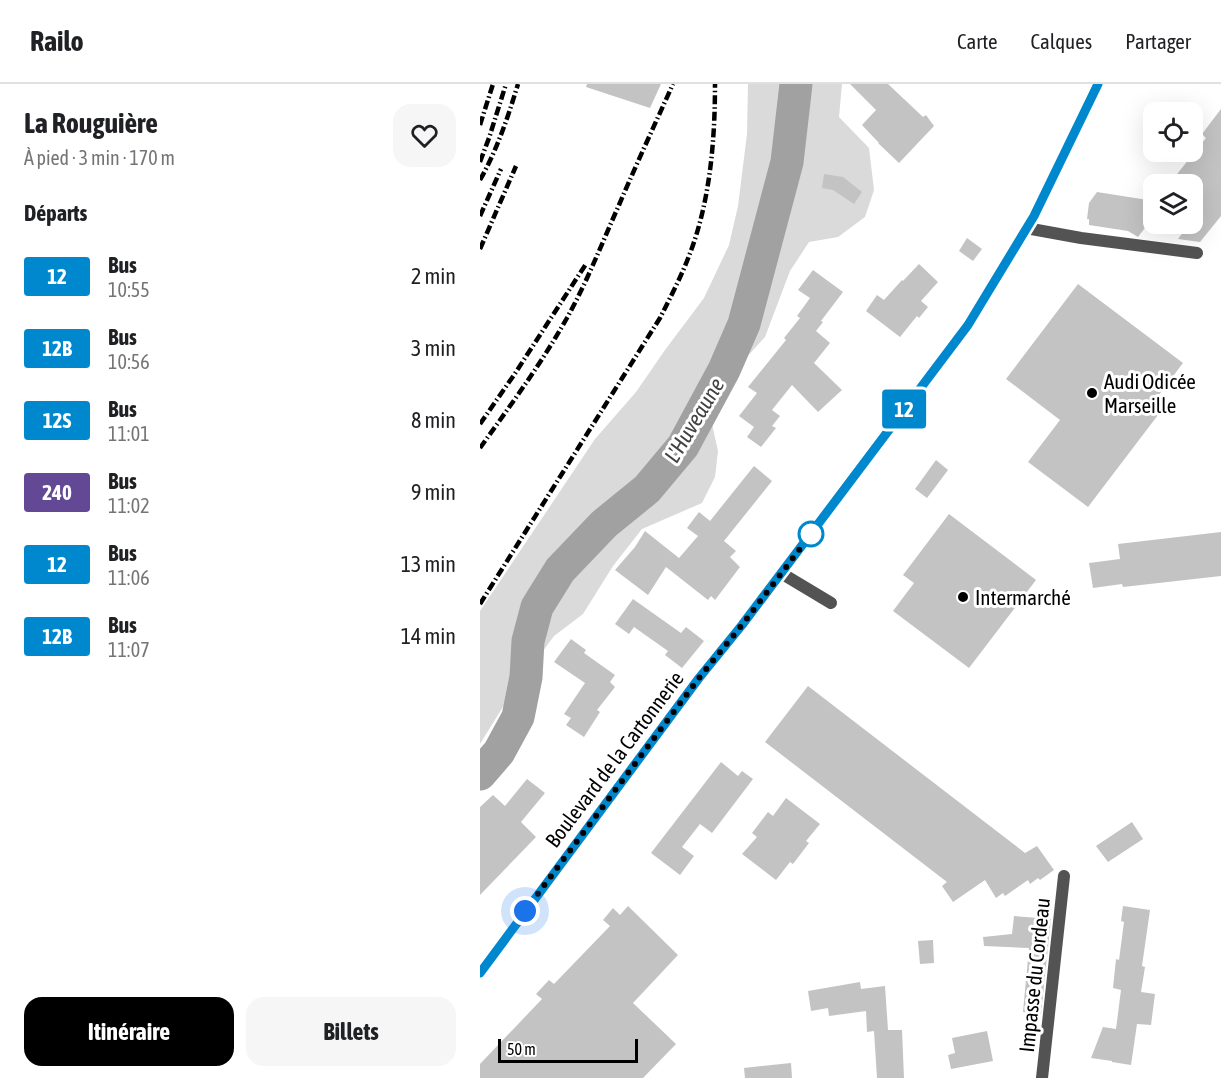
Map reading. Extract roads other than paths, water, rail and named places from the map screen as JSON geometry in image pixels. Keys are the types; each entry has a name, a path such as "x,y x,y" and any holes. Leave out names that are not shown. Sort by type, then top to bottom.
{"main road":[{"name":"Boulevard de la Cartonnerie","path":"480,973 685,696 968,325 1026,228 1098,84"}],"street":[{"path":"1026,228 1197,254"},
{"path":"781,573 831,603"},
{"name":"Impasse du Cordeau","path":"1042,1078 1064,876"}],"waterway":[{"name":"L'Huveaune","path":"480,774 499,752 518,717 526,677 528,641 537,607 560,570 604,524 647,489 683,446 724,370 744,324 787,162 796,84"}],"railway":[{"path":"480,125 493,84"},
{"path":"480,162 506,84"},
{"path":"480,180 502,133 518,84"},
{"path":"480,448 536,368 574,304 673,84"},
{"path":"480,604 660,318 682,272 702,214 710,171 715,84"},
{"path":"480,249 516,166"},
{"path":"480,216 501,169"},
{"path":"480,424 586,264"}],"place":[{"name":"Audi Odicée Marseille","path":"1092,393"},
{"name":"Intermarché","path":"963,597"}]}
